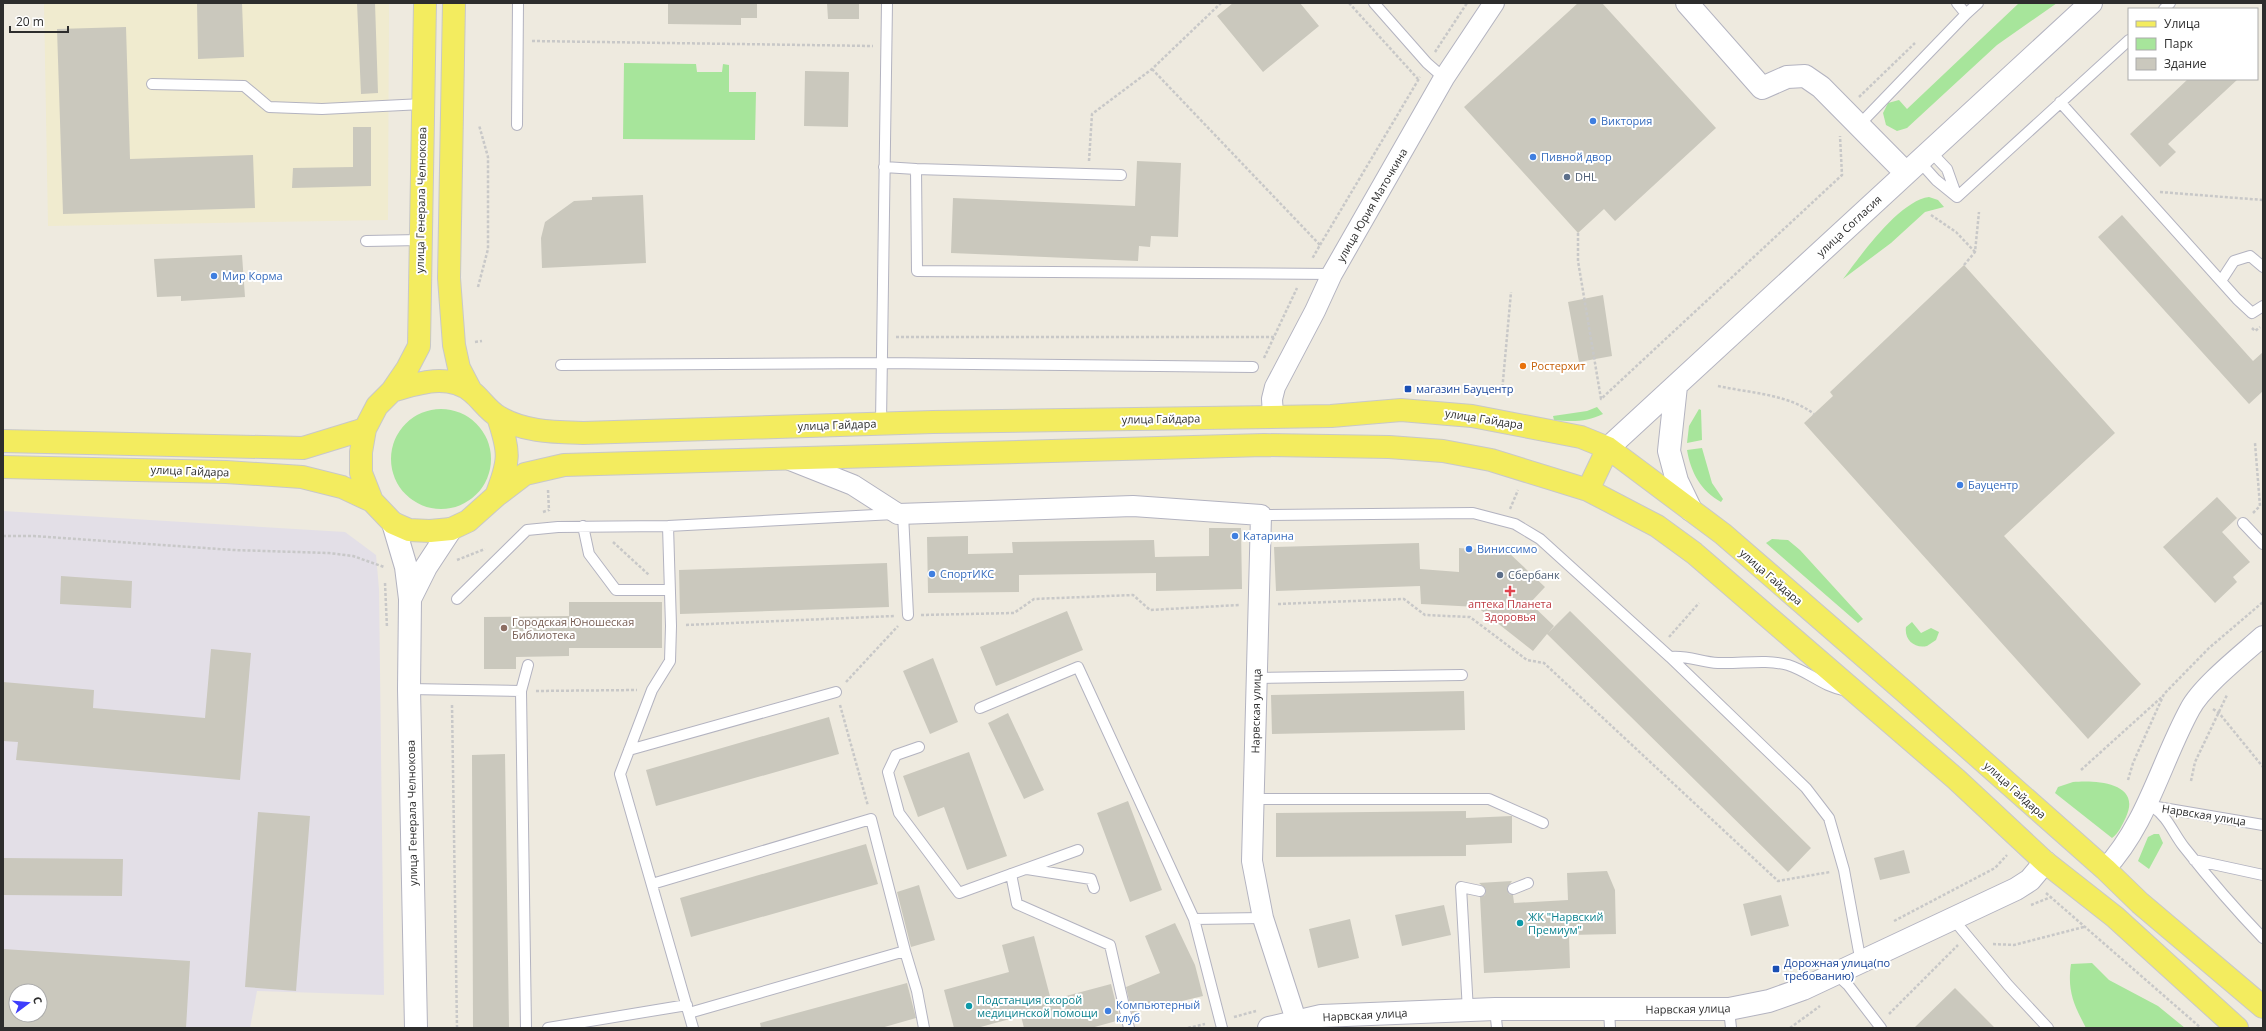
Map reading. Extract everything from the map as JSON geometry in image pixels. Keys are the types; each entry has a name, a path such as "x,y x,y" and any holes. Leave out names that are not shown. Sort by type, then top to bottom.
{"main road":[{"name":"улица Генерала Челнокова","path":"392,390 407,369 419,346 425,3"},
{"path":"454,3 449,278 454,345 459,368 471,391"},
{"path":"1687,3 1762,88 1787,76 1805,76 1821,87 1850,127 1918,162"},
{"name":"улица Согласия","path":"1608,448 2091,3"},
{"name":"улица Гайдара","path":"372,501 361,473 361,452 365,428 377,406 392,390 424,382 451,382 471,391 498,417 517,425 546,432 582,433 881,423 1331,416 1401,410 1436,412 1536,427 1581,437 1608,448 1723,534 1905,692 2105,869 2140,903 2263,1007"},
{"path":"1676,386 1669,451 1677,481 1691,510"},
{"name":"улица Гайдара","path":"496,496 506,470 508,446 498,417"},
{"path":"3,441 303,448 365,428"},
{"name":"улица Гайдара","path":"3,467 226,472 302,477 342,487 372,501 393,522 409,530 451,529 468,521 496,496 525,474 564,465 784,457 1264,445 1389,447 1443,451 1491,460 1588,490 1657,526 1694,553 1857,692 1956,779 2045,862 2115,917 2237,1028"},
{"path":"1588,490 1608,448"},
{"name":"улица Генерала Челнокова","path":"393,522 406,567 410,599 409,689 416,1028"},
{"name":"улица Генерала Челнокова","path":"410,599 426,567 451,529"},
{"name":"Нарвская улица","path":"1269,1028 1296,1020 1321,1016 1468,1010 1496,1019 1730,1019 1769,1001 1803,989 2016,889 2030,880 2045,862"}],"street":[{"name":"улица Юрия Маточкина","path":"1273,416 1272,399 1275,387 1315,311 1332,274 1444,78 1494,3"},
{"path":"784,457 853,485 901,514 1133,506 1261,515"},
{"name":"Нарвская улица","path":"1261,515 1252,861 1263,918 1296,1020"},
{"path":"2105,869 2125,846 2149,807 2190,707 2226,669 2263,636"}],"lane":[{"path":"517,125 518,3"},
{"path":"881,423 887,3"},
{"path":"1374,3 1428,63 1444,78"},
{"path":"1957,3 1966,14"},
{"path":"1850,127 1978,3"},
{"path":"1957,196 2128,41"},
{"path":"152,84 244,86 269,107 322,109 423,104"},
{"path":"2060,102 2221,281 2252,313 2263,306"},
{"path":"1918,162 1947,169 1957,196"},
{"path":"1918,162 1936,180 1957,196"},
{"path":"884,167 1121,175"},
{"path":"916,169 917,271 1332,274"},
{"path":"366,241 420,240"},
{"path":"2221,281 2234,261 2250,256 2263,267"},
{"path":"561,365 882,363 1257,366"},
{"path":"1261,515 1473,513 1515,524 1540,540 1670,657 1806,788 1829,818 1844,870 1861,962"},
{"path":"457,600 528,530 583,526 668,526 901,514 908,615"},
{"path":"2243,523 2263,544"},
{"path":"583,526 589,554 616,590 665,590"},
{"path":"668,526 665,590 671,626 670,661 652,690 620,774 693,1028"},
{"path":"1670,657 1683,655 1718,663 1769,661 1790,666 1830,688 1857,692"},
{"path":"526,1028 521,691 528,665"},
{"path":"980,708 1078,667 1194,919 1222,1028"},
{"path":"1257,678 1462,675"},
{"path":"409,689 521,691"},
{"path":"629,750 836,692"},
{"path":"919,747 896,754 888,772 899,813 959,893 1078,850"},
{"path":"1254,799 1489,799 1543,823"},
{"path":"2149,807 2164,814 2181,843 2194,860 2229,903 2263,938"},
{"name":"Нарвская улица","path":"2149,807 2263,825"},
{"path":"652,884 871,819 905,951 917,991 924,1028"},
{"path":"2194,860 2263,875"},
{"path":"1025,869 1091,880 1094,888"},
{"path":"1010,874 1017,904 1110,944 1129,1028"},
{"path":"1512,889 1528,883"},
{"path":"1468,1010 1461,887 1480,891"},
{"path":"1194,919 1263,918"},
{"path":"1953,919 2008,985 2048,1028"},
{"path":"548,1028 688,1009 905,951"},
{"path":"1835,973 1848,985 1881,1028"}],"path":[{"path":"1089,175 1092,114 1152,69 1221,3"},
{"path":"1349,3 1418,79"},
{"path":"1257,366 1274,337 1304,274 1320,245 1418,79 1467,3"},
{"path":"518,41 886,46"},
{"path":"1857,99 1917,41"},
{"path":"1152,69 1320,245"},
{"path":"478,287 488,248 488,157 479,125"},
{"path":"1578,233 1578,261 1601,399 1842,175 1850,127"},
{"path":"2139,190 2263,200"},
{"path":"1964,265 1975,252 1979,212"},
{"path":"1931,215 1956,232 1975,252"},
{"path":"1502,392 1511,292"},
{"path":"882,337 1274,337"},
{"path":"1718,386 1788,400 1803,405 1814,414"},
{"path":"2243,523 2260,506 2255,443"},
{"path":"536,515 549,510 548,486"},
{"path":"1503,521 1519,487"},
{"path":"602,527 615,544 665,590"},
{"path":"3,536 34,536 234,550 329,553 353,556 385,567"},
{"path":"426,567 442,570 458,559 487,548"},
{"path":"671,626 908,615 1014,613 1034,599 1133,596 1150,610 1258,604 1404,599 1425,614 1470,617 1527,660 1544,663 1778,881 1844,870"},
{"path":"1660,648 1699,603"},
{"path":"871,819 836,692 908,615"},
{"path":"521,691 652,690"},
{"path":"2190,781 2195,762 2230,691"},
{"path":"2081,770 2164,694"},
{"path":"452,704 457,1028"},
{"path":"2209,707 2219,713 2263,767"},
{"path":"1904,916 1995,868 2007,855"},
{"path":"2042,889 2201,1028"}],"shaded area":[{"path":"44,3 389,3 388,220 48,226"},
{"path":"3,511 345,532 376,555 379,589 384,995 257,991 250,1028 3,1028"}],"green space":[{"path":"2019,3 2057,3 1997,45 1907,128 1897,131 1886,125 1883,113 1888,103 1899,100 1907,109"},
{"path":"624,63 696,64 697,72 722,72 723,64 729,65 729,92 756,92 755,140 623,139"},
{"path":"1929,197 1938,200 1944,207 1925,212 1891,243 1843,279 1870,244 1893,218 1905,208 1917,201"},
{"path":"1597,407 1603,414 1591,419 1573,421 1554,420 1553,416 1587,411"},
{"path":"441,409 451,410 469,417 483,431 490,449 490,469 483,487 469,501 451,508 441,509 431,508 413,501 399,487 392,469 391,459 392,449 399,431 413,417 431,410"},
{"path":"1699,409 1701,410 1702,440 1687,443 1689,426"},
{"path":"1702,448 1712,483 1723,499 1721,502 1714,498 1703,487 1694,474 1691,466 1687,450"},
{"path":"1772,539 1788,540 1800,550 1863,619 1858,623 1766,543"},
{"path":"1912,622 1921,633 1931,628 1939,632 1936,640 1923,647 1915,645 1911,642 1907,636 1906,627"},
{"path":"2082,781 2104,783 2122,790 2128,796 2129,805 2126,817 2112,838 2055,793 2058,787 2073,782"},
{"path":"2154,834 2159,834 2163,843 2149,869 2138,861 2148,837"},
{"path":"2092,963 2109,980 2158,1006 2185,1028 2086,1028 2072,998 2070,974 2071,964"}],"building":[{"path":"197,3 242,3 244,57 198,59"},
{"path":"357,3 375,3 378,93 361,94"},
{"path":"668,3 757,3 757,18 741,18 741,25 668,24"},
{"path":"827,3 859,3 859,19 828,19"},
{"path":"1233,3 1300,3 1319,26 1263,72 1217,16"},
{"name":"Виктория","path":"1578,3 1602,3 1716,128 1615,221 1604,209 1578,233 1464,107"},
{"path":"126,27 130,159 253,155 255,208 63,214 57,29"},
{"path":"805,71 849,72 848,127 804,126"},
{"path":"2187,80 2237,80 2168,144 2176,152 2160,167 2130,134"},
{"path":"353,127 371,127 371,186 292,188 293,168 353,167"},
{"path":"1137,161 1181,163 1178,237 1151,236 1150,247 1139,246 1138,261 951,253 953,198 1135,206"},
{"path":"643,195 646,263 542,268 541,238 545,222 574,201 592,200 592,197"},
{"path":"2122,215 2253,361 2263,352 2263,391 2249,404 2098,237"},
{"path":"242,255 245,297 181,301 181,296 157,297 154,259"},
{"name":"Бауцентр","path":"1964,265 2115,433 2004,536 2141,684 2088,739 1804,423 1833,396 1830,392"},
{"path":"1603,295 1612,356 1579,362 1568,302"},
{"path":"2217,497 2237,518 2222,532 2250,562 2233,577 2237,582 2215,603 2163,547"},
{"path":"1209,528 1241,528 1242,589 1156,591 1156,573 1019,575 1019,592 928,593 927,537 968,536 968,554 1013,553 1012,542 1154,540 1155,557 1209,556"},
{"path":"1419,543 1420,569 1459,572 1459,548 1508,552 1545,587 1530,603 1554,626 1548,633 1570,611 1811,848 1788,872 1547,634 1533,651 1477,607 1421,604 1420,586 1276,591 1274,547"},
{"path":"887,563 889,607 680,614 679,570"},
{"path":"61,576 132,581 131,608 60,604"},
{"path":"569,602 662,602 662,648 569,648 569,656 516,657 516,669 484,669 484,617 569,616"},
{"path":"1067,611 1083,650 996,686 980,647"},
{"path":"211,649 251,653 240,780 16,760 18,742 3,741 3,682 94,690 93,708 205,718"},
{"path":"933,658 958,722 930,734 903,671"},
{"path":"1464,691 1465,730 1272,734 1271,695"},
{"path":"1008,713 1044,790 1024,799 988,723"},
{"path":"829,717 839,754 656,806 646,770"},
{"path":"969,752 1007,856 967,870 944,807 918,817 903,776"},
{"path":"505,754 509,1028 473,1028 472,755"},
{"path":"1128,801 1162,890 1130,902 1097,813"},
{"path":"1466,811 1466,818 1512,816 1512,843 1466,845 1466,856 1276,857 1276,813"},
{"path":"258,812 310,816 296,991 245,987"},
{"path":"866,844 878,884 691,937 680,898"},
{"path":"1904,850 1910,873 1880,880 1874,858"},
{"path":"3,858 123,859 122,896 3,895"},
{"name":"ЖК \"Нарвский Премиум\"","path":"1607,871 1615,890 1616,934 1569,935 1570,968 1484,973 1480,897 1485,895 1486,889 1479,883 1512,881 1507,888 1509,894 1513,895 1514,903 1568,900 1567,873"},
{"path":"919,885 935,940 911,947 897,892"},
{"path":"1781,895 1789,926 1751,936 1743,904"},
{"path":"1444,905 1451,935 1402,946 1395,915"},
{"path":"1350,919 1359,958 1318,968 1309,929"},
{"path":"1175,923 1195,965 1203,996 1132,1013 1126,987 1160,973 1145,936"},
{"path":"1034,936 1051,1000 1111,984 1120,1020 1091,1028 1024,1028 1021,1016 977,1028 954,1028 944,990 1009,972 1002,945"},
{"path":"3,949 190,961 186,1028 3,1028"},
{"path":"907,983 916,1018 881,1028 761,1028 760,1023"},
{"path":"1955,988 1995,1028 1914,1028"}],"place":[{"name":"Виктория","path":"1593,121"},
{"name":"Пивной двор","path":"1533,157"},
{"name":"DHL","path":"1567,177"},
{"name":"Мир Корма","path":"214,276"},
{"name":"Ростерхит","path":"1523,366"},
{"name":"магазин Бауцентр","path":"1408,389"},
{"name":"Бауцентр","path":"1960,485"},
{"name":"Катарина","path":"1235,536"},
{"name":"Виниссимо","path":"1469,549"},
{"name":"СпортИКС","path":"932,574"},
{"name":"Сбербанк","path":"1500,575"},
{"name":"аптека Планета Здоровья","path":"1510,591"},
{"name":"Городская Юношеская Библиотека","path":"504,628"},
{"name":"ЖК \"Нарвский Премиум\"","path":"1520,923"},
{"name":"Дорожная улица(по требованию)","path":"1776,969"},
{"name":"Подстанция скорой медицинской помощи","path":"969,1006"},
{"name":"Компьютерный клуб","path":"1108,1011"}]}
